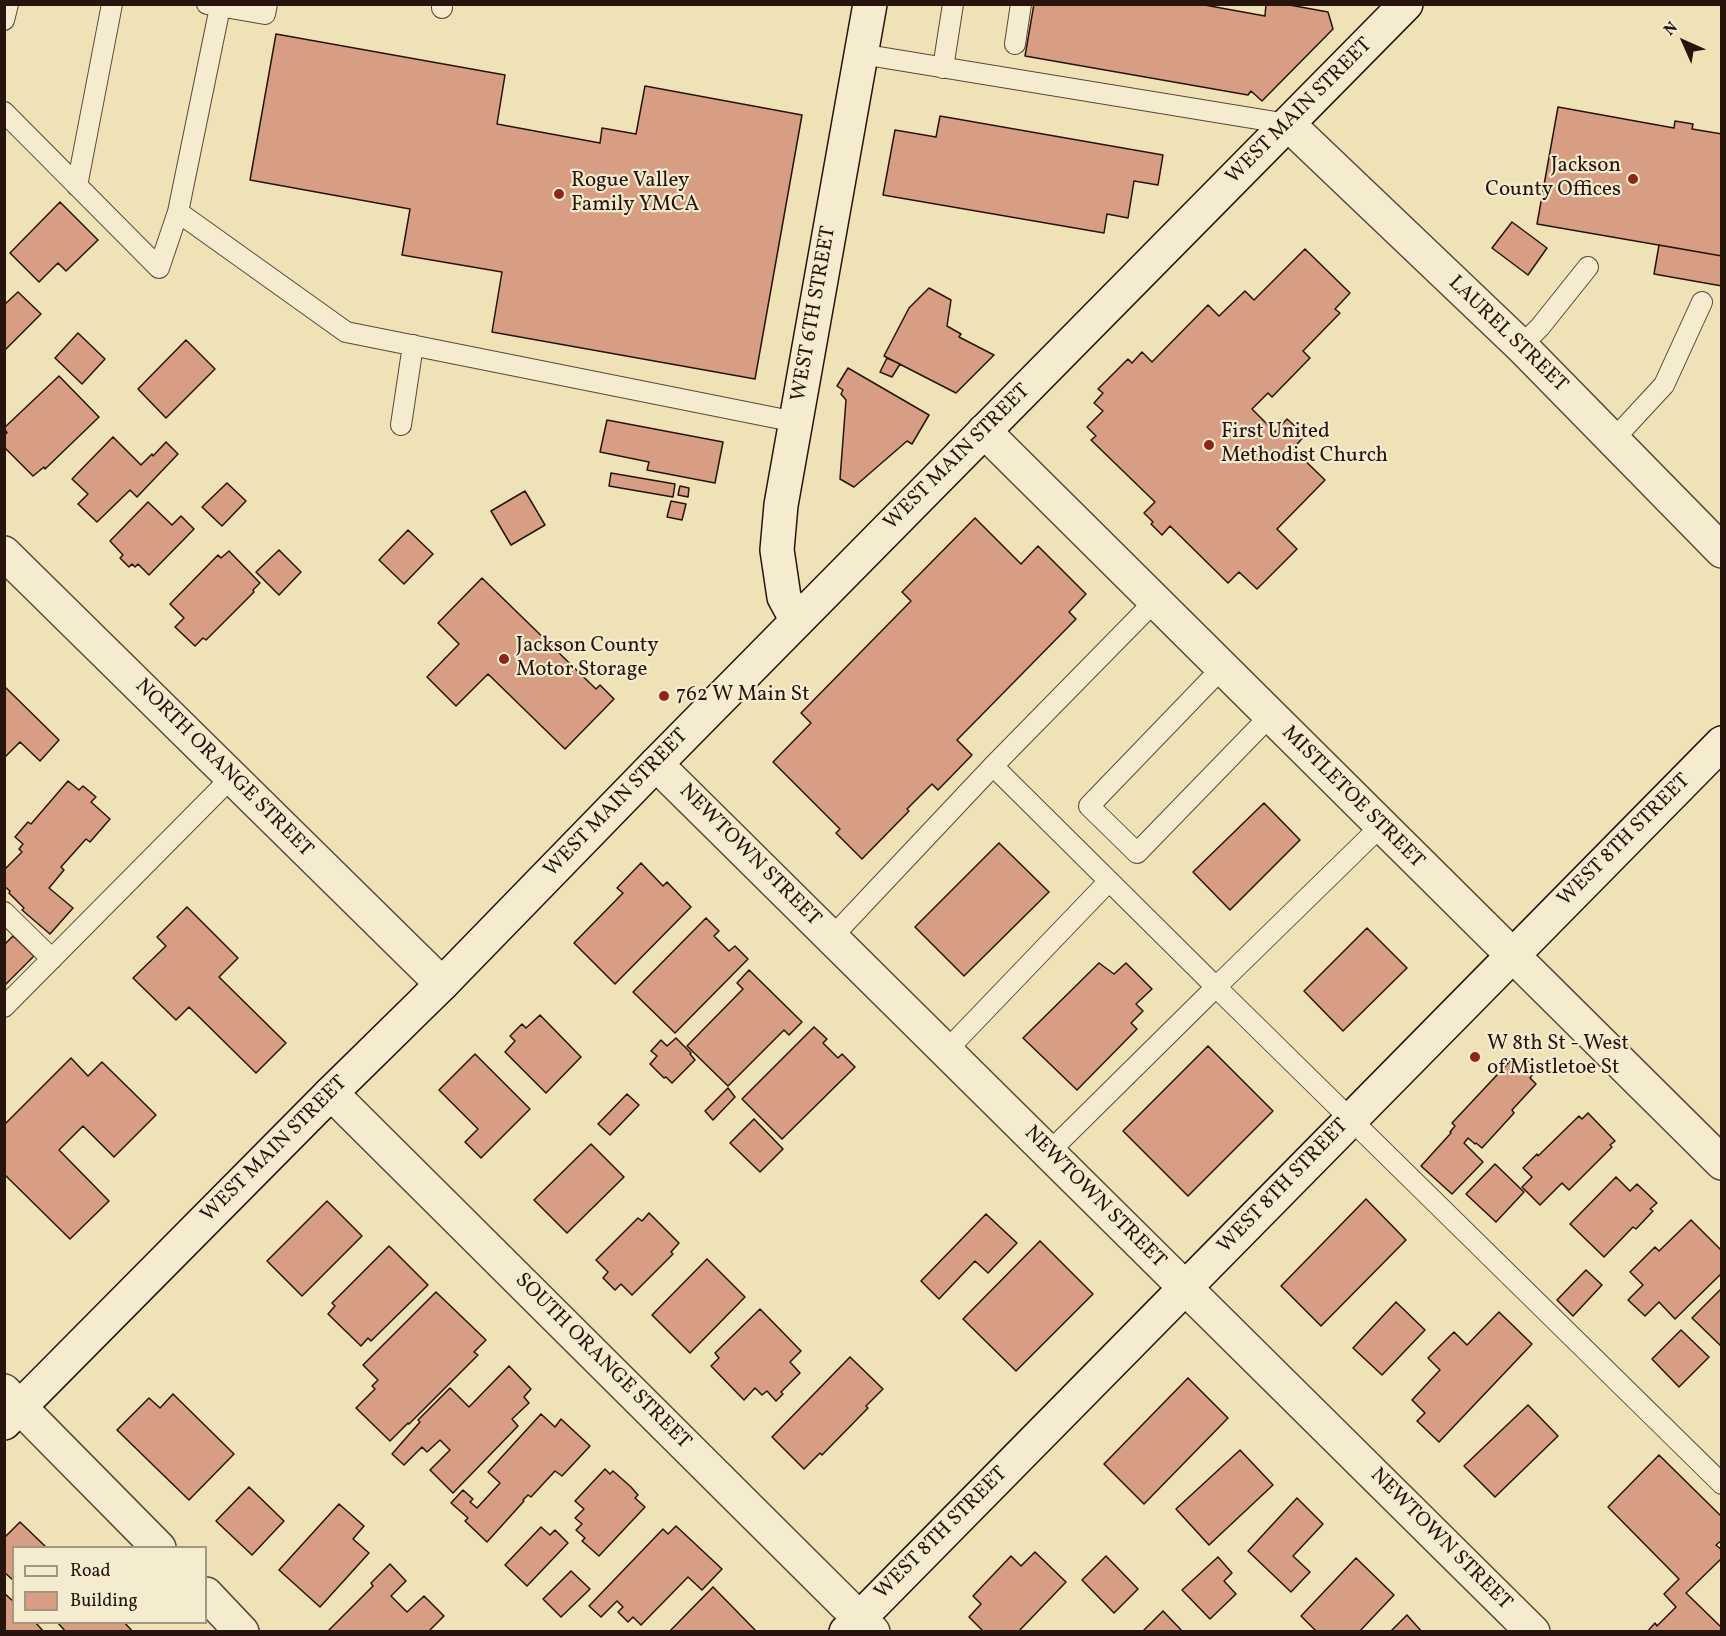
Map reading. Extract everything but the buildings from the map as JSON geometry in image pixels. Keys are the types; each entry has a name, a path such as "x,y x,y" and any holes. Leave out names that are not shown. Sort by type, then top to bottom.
{"street":[{"name":"WEST 6TH STREET","path":"797,621 784,597 777,550 781,505 870,4"},
{"name":"WEST MAIN STREET","path":"10,1407 442,984 1406,4"},
{"name":"LAUREL STREET","path":"1288,124 1521,346 1722,551"},
{"name":"MISTLETOE STREET","path":"984,431 1722,1163"},
{"name":"NORTH ORANGE STREET","path":"4,553 442,984"},
{"name":"WEST 8TH STREET","path":"859,1627 1350,1119 1722,744"},
{"name":"NEWTOWN STREET","path":"656,764 1533,1632"},
{"name":"SOUTH ORANGE STREET","path":"331,1093 859,1627"},
{"path":"10,1407 157,1546"},
{"path":"207,1595 242,1632"}],"lane":[{"path":"4,20 8,4"},
{"path":"77,186 112,4"},
{"path":"4,112 159,268 178,212 213,6 265,14 267,4"},
{"path":"943,68 953,4"},
{"path":"1015,44 1021,4"},
{"path":"861,54 1288,124"},
{"path":"178,212 346,332 796,422"},
{"path":"1521,346 1540,327 1588,267"},
{"path":"1613,440 1664,385 1701,302"},
{"path":"400,424 413,345"},
{"path":"831,938 993,766 1155,602"},
{"path":"1222,668 1089,806 1137,853 1270,716"},
{"path":"993,766 1722,1484"},
{"path":"4,1007 232,777"},
{"path":"1048,1153 1381,826"},
{"path":"946,1051 1109,880"},
{"path":"4,912 52,959"}],"place":[{"name":"Jackson County Offices","path":"1633,179"},
{"name":"Rogue Valley Family YMCA","path":"559,194"},
{"name":"First United Methodist Church","path":"1209,445"},
{"name":"Jackson County Motor Storage","path":"504,659"},
{"name":"762 W Main St","path":"664,696"},
{"name":"W 8th St - West of Mistletoe St","path":"1475,1057"}]}
